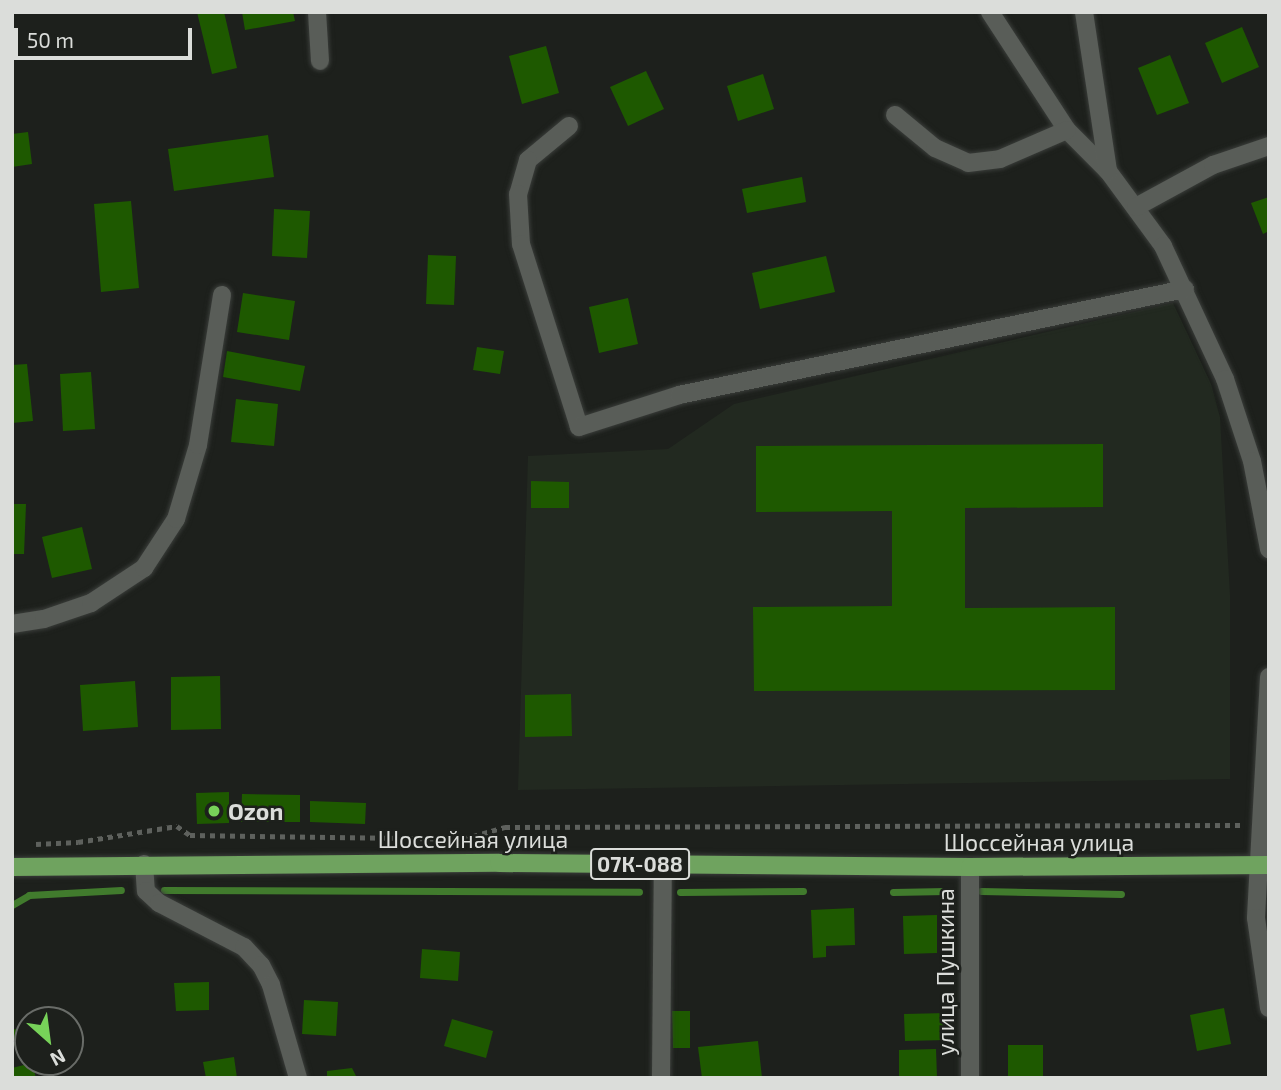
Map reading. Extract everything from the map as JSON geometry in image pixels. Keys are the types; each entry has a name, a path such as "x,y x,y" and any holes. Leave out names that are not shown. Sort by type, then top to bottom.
{"main road":[{"name":"Шоссейная улица","path":"12,867 144,864 1263,866"}],"street":[{"path":"317,12 320,61"},
{"path":"990,12 1067,131 1108,170 1163,246 1225,379 1252,461 1269,549"},
{"path":"1084,12 1108,170"},
{"path":"895,115 935,148 968,163 1000,159 1067,131"},
{"path":"569,126 528,160 518,194 521,244 579,427 679,395 1185,289"},
{"path":"1136,206 1213,165 1269,146"},
{"path":"12,624 44,618 91,603 144,568 176,519 198,444 222,295"},
{"path":"1269,677 1259,825 1263,866 1256,918 1269,1008"},
{"path":"144,864 146,891 159,903 244,947 261,965 271,985 298,1078"},
{"path":"661,1078 663,864"},
{"name":"улица Пушкина","path":"970,867 970,1078"}],"path":[{"path":"33,844 78,842 177,826 190,835 463,839 505,827 1259,825"}],"shaded area":[{"path":"1173,303 1211,384 1220,417 1230,595 1230,779 518,790 528,456 668,449 734,404"}],"building":[{"path":"197,12 224,12 237,68 212,74"},
{"path":"242,12 293,12 295,21 245,30"},
{"path":"1242,27 1259,67 1222,83 1205,43"},
{"path":"546,46 559,93 522,104 509,56"},
{"path":"1170,55 1189,103 1157,115 1138,68"},
{"path":"646,71 664,109 628,126 610,87"},
{"path":"763,74 774,109 738,121 727,86"},
{"path":"28,132 32,164 12,167 12,134"},
{"path":"268,135 274,177 174,191 168,149"},
{"path":"802,177 806,202 747,213 742,189"},
{"path":"1269,197 1269,231 1263,234 1251,203"},
{"path":"131,201 139,288 101,292 94,204"},
{"path":"274,209 310,211 307,258 272,256"},
{"path":"428,255 456,256 454,305 426,304"},
{"path":"826,256 835,292 760,309 752,273"},
{"path":"243,293 295,301 289,340 237,332"},
{"path":"628,298 638,344 599,353 589,307"},
{"path":"477,347 504,351 500,374 473,370"},
{"path":"227,351 305,366 300,391 223,377"},
{"path":"27,364 33,421 12,423 12,365"},
{"path":"91,372 95,429 63,431 60,374"},
{"path":"236,399 278,404 274,446 231,442"},
{"path":"1103,444 1103,507 965,508 965,608 1115,607 1115,690 754,691 753,607 892,606 892,511 756,512 756,446"},
{"path":"531,481 569,482 569,508 531,508"},
{"path":"12,504 26,504 24,554 12,554"},
{"path":"82,527 92,569 52,578 42,537"},
{"path":"220,676 221,729 171,730 171,677"},
{"path":"135,681 138,727 83,731 80,685"},
{"path":"571,694 572,736 525,737 525,695"},
{"path":"229,792 229,823 197,824 196,793"},
{"path":"242,794 300,795 300,822 241,822"},
{"path":"310,801 366,803 365,824 310,822"},
{"path":"854,908 855,945 826,946 826,957 813,958 811,910"},
{"path":"937,915 937,953 904,954 903,916"},
{"path":"422,949 460,952 458,981 420,978"},
{"path":"209,982 209,1010 176,1011 174,983"},
{"path":"304,1000 338,1002 336,1036 302,1034"},
{"path":"1224,1008 1231,1044 1197,1051 1190,1015"},
{"path":"672,1011 690,1011 690,1048 673,1048"},
{"path":"947,1013 947,1040 905,1041 904,1014"},
{"path":"452,1019 493,1031 486,1058 444,1046"},
{"path":"12,1030 14,1030 12,1046"},
{"path":"758,1041 762,1078 702,1078 698,1047"},
{"path":"1008,1045 1043,1045 1043,1078 1008,1078"},
{"path":"936,1049 937,1078 899,1078 899,1050"},
{"path":"234,1057 237,1078 206,1078 203,1062"},
{"path":"12,1068 14,1076 36,1078 12,1078"},
{"path":"352,1068 357,1078 327,1078 327,1071"}],"waterway":[{"path":"12,905 29,895 121,890"},
{"path":"164,890 639,892"},
{"path":"680,892 803,891"},
{"path":"893,892 946,891"},
{"path":"981,891 1121,894"}],"place":[{"name":"Ozon","path":"214,811"}]}
